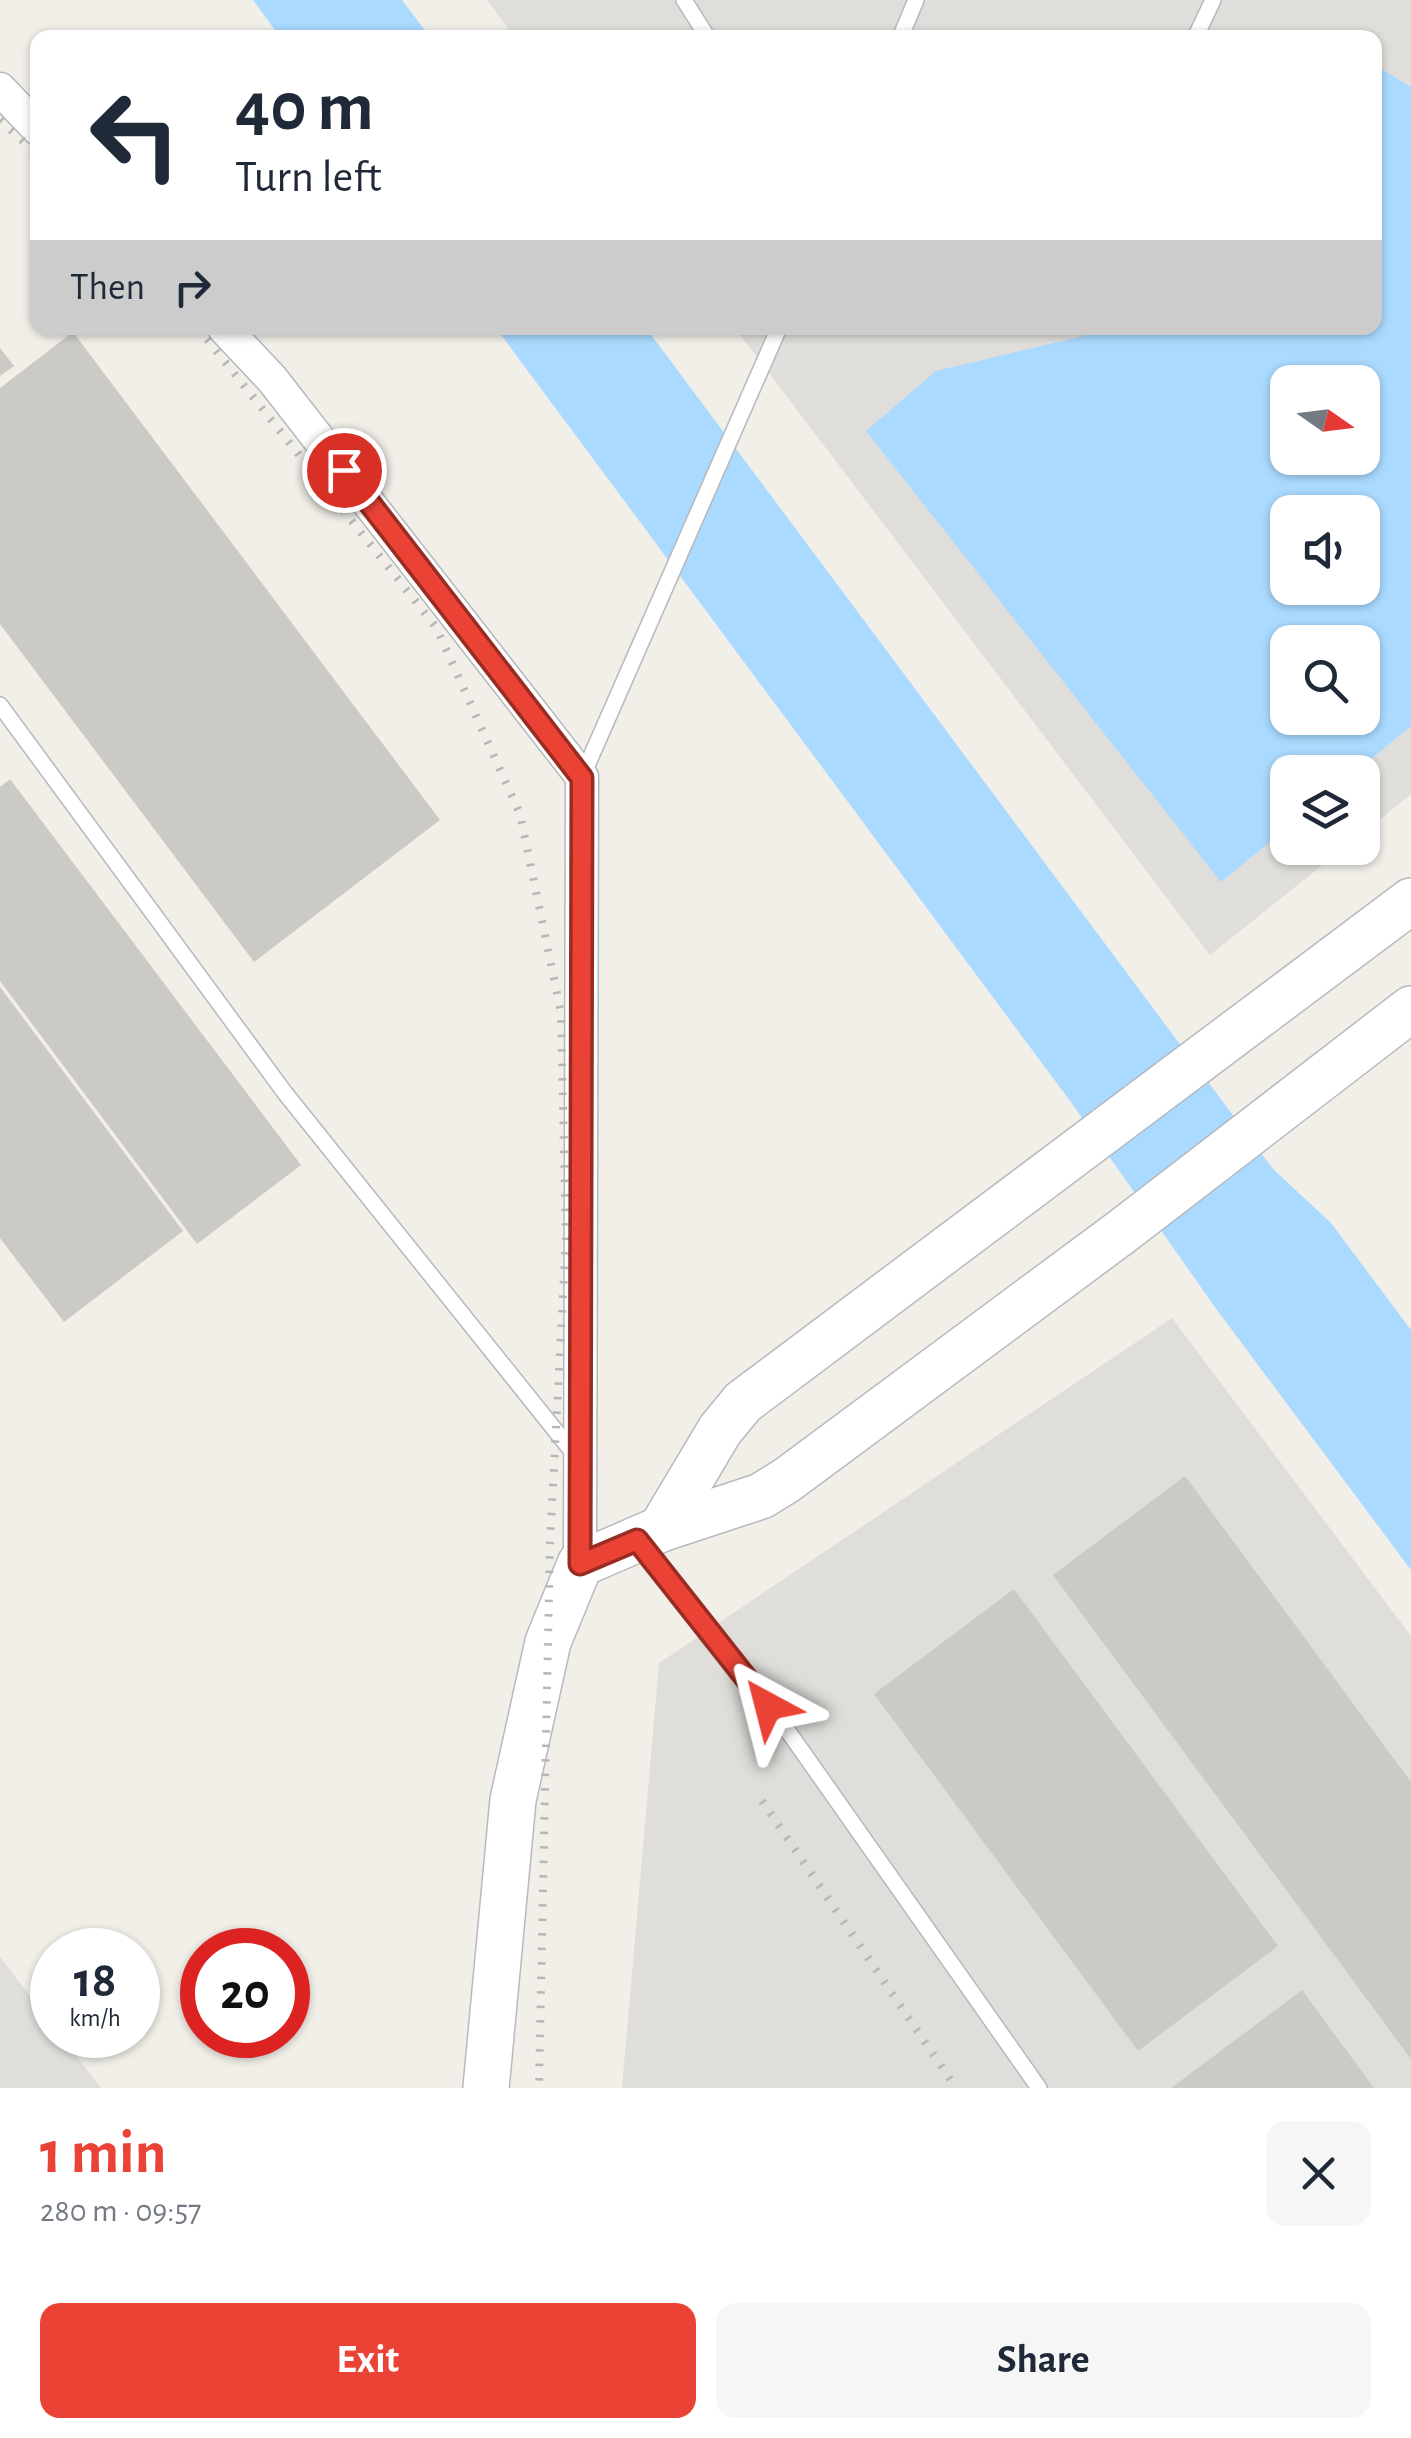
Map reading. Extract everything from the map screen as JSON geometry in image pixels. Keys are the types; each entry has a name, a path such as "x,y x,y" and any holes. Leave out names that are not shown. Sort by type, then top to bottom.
{"street":[{"path":"0,90 30,121"},
{"path":"231,335 272,378 582,778 580,1564 548,1642 512,1800 486,2088"},
{"path":"649,1535 743,1402 1411,901"},
{"path":"580,1564 649,1535 762,1496 1124,1230 1411,1009"}],"lane":[{"path":"684,0 703,30"},
{"path":"903,30 916,0"},
{"path":"1198,30 1213,0"},
{"path":"582,778 776,335"},
{"path":"0,705 286,1092 580,1462"},
{"path":"649,1535 1039,2088"}],"shaded area":[{"path":"487,0 1411,0 1411,794 1380,819 1380,755 1270,755 1270,865 1323,865 1210,955 740,335 1382,335 1382,30 509,30"},
{"path":"1172,1318 1411,1636 1411,2088 622,2088 659,1663"},
{"path":"0,1957 30,1996 30,2058 78,2058 101,2088 0,2088"}],"water":[{"path":"253,0 402,0 425,30 275,30"},
{"path":"1382,69 1411,87 1411,726 1376,755 1270,755 1270,842 1221,882 866,431 936,371 1083,335 1382,335"},
{"path":"501,335 651,335 1273,1169 1331,1223 1411,1330 1411,1570 1217,1310 1073,1105"}],"building":[{"path":"69,335 75,335 440,820 254,962 0,624 0,388"},
{"path":"0,348 14,366 0,376"},
{"path":"10,779 301,1165 197,1244 0,981 0,787"},
{"path":"0,987 183,1231 64,1322 0,1238"},
{"path":"1185,1476 1411,1782 1411,2059 1053,1575"},
{"path":"1014,1589 1278,1946 1138,2051 874,1694"},
{"path":"1302,1990 1374,2088 1171,2088"}],"railway":[{"path":"0,120 30,148"},
{"path":"204,335 436,627 520,814 561,1013 566,1238 550,1542 539,2088"},
{"path":"762,1801 956,2088"}],"route":[{"path":"344,470 582,778 580,1564 637,1540 768,1706"}]}
